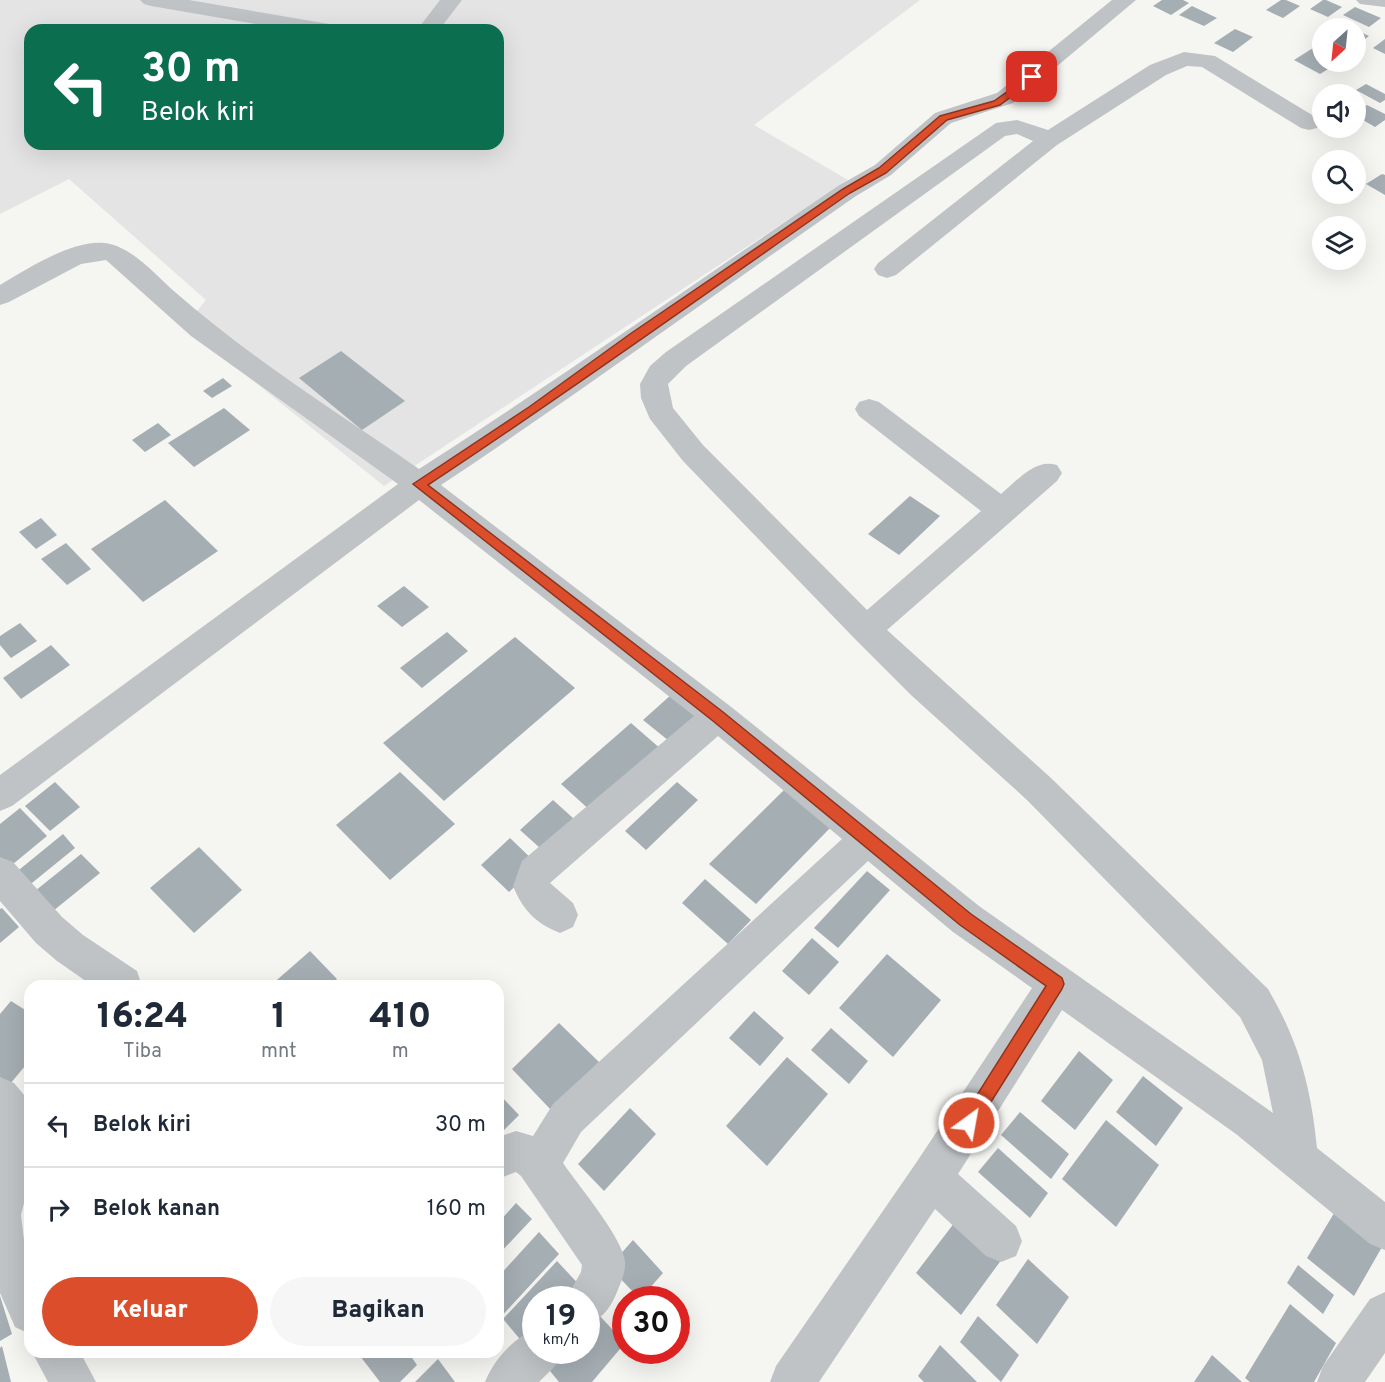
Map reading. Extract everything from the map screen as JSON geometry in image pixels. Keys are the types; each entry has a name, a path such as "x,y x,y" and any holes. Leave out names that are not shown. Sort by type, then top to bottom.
{"street":[{"path":"151,0 293,24"},
{"path":"433,24 451,0"},
{"path":"0,795 419,484 533,410 643,331 847,191 883,170 943,118 1005,98 1125,0"},
{"path":"1367,0 1385,1"},
{"path":"887,269 1049,140 1158,70 1190,58 1207,61 1309,123"},
{"path":"1049,140 1021,126 1005,127 998,131 676,359 660,373 654,384 655,398 660,412 693,453 866,630 923,685 1039,789 1254,1003 1272,1030 1284,1060 1292,1093 1297,1158"},
{"path":"0,296 88,251 111,251 200,329 419,484 718,716 966,920 1250,1120 1385,1229"},
{"path":"869,409 1002,511"},
{"path":"866,630 1047,473"},
{"path":"560,915 537,897 531,886 535,873 718,716"},
{"path":"541,1167 547,1147 567,1118 867,839"},
{"path":"0,874 49,930 70,948 118,980"},
{"path":"792,1382 932,1178 1057,984"},
{"path":"0,1097 18,1119 21,1128 20,1150 4,1194 0,1215 11,1267 24,1298"},
{"path":"504,1155 513,1150 531,1156 573,1210 603,1258 604,1266 597,1286"},
{"path":"932,1178 1001,1240"},
{"path":"1339,1382 1385,1314"},
{"path":"58,1358 74,1382"},
{"path":"507,1382 525,1364"}],"shaded area":[{"path":"0,0 920,0 754,125 848,180 384,486 185,326 206,300 69,179 0,214"}],"building":[{"path":"1162,0 1183,0 1189,3 1171,15 1153,6"},
{"path":"1281,0 1300,6 1283,18 1266,10"},
{"path":"1323,0 1342,7 1328,17 1310,9"},
{"path":"1192,6 1217,18 1204,26 1179,15"},
{"path":"1355,7 1381,18 1369,27 1366,26 1366,18 1350,18 1343,15"},
{"path":"1235,29 1253,37 1233,52 1214,43"},
{"path":"1385,39 1385,54 1373,48"},
{"path":"1312,49 1312,70 1294,60"},
{"path":"1366,84 1385,94 1385,100 1380,103 1366,95"},
{"path":"1366,106 1385,114 1385,120 1375,127 1366,122"},
{"path":"1382,174 1385,175 1385,195 1366,184"},
{"path":"341,351 405,401 362,430 299,378"},
{"path":"223,378 232,386 212,398 203,391"},
{"path":"224,408 250,430 194,467 168,443"},
{"path":"158,423 171,435 145,452 132,440"},
{"path":"910,496 940,516 899,555 868,534"},
{"path":"165,500 218,551 143,602 91,549"},
{"path":"41,518 57,535 36,549 19,532"},
{"path":"66,543 91,569 67,585 41,559"},
{"path":"404,586 429,607 402,627 377,606"},
{"path":"20,623 37,641 11,658 0,645 0,636"},
{"path":"447,632 468,651 422,688 400,668"},
{"path":"515,637 575,688 444,801 383,743"},
{"path":"51,645 70,665 21,699 3,678"},
{"path":"672,694 703,719 674,745 643,720"},
{"path":"631,723 662,750 593,813 561,784"},
{"path":"400,772 455,824 390,880 336,825"},
{"path":"55,782 80,807 50,831 25,806"},
{"path":"677,782 698,800 646,850 625,831"},
{"path":"784,790 830,828 756,904 709,864"},
{"path":"553,800 583,827 550,857 520,830"},
{"path":"20,808 47,836 7,869 0,862 0,824"},
{"path":"63,834 75,848 27,887 14,874"},
{"path":"510,838 538,865 509,892 481,865"},
{"path":"199,847 242,890 194,933 150,888"},
{"path":"81,854 100,873 53,911 35,891"},
{"path":"867,871 890,890 838,948 814,928"},
{"path":"705,879 751,920 728,944 682,903"},
{"path":"2,908 19,927 0,943 0,909"},
{"path":"812,938 839,962 809,995 782,971"},
{"path":"310,951 337,979 336,980 277,980"},
{"path":"887,954 941,1000 893,1057 839,1008"},
{"path":"11,1001 24,1009 24,1067 10,1084 0,1077 0,1014"},
{"path":"754,1011 784,1038 760,1066 729,1038"},
{"path":"559,1023 599,1062 552,1111 512,1069"},
{"path":"831,1028 868,1061 849,1084 811,1050"},
{"path":"1079,1051 1113,1080 1075,1130 1041,1101"},
{"path":"787,1057 828,1094 767,1166 726,1126"},
{"path":"1143,1076 1183,1108 1156,1146 1116,1112"},
{"path":"504,1099 519,1115 504,1130"},
{"path":"630,1108 656,1134 604,1191 578,1164"},
{"path":"1020,1112 1069,1154 1051,1179 1001,1135"},
{"path":"1106,1120 1159,1165 1116,1227 1062,1179"},
{"path":"998,1148 1048,1193 1030,1218 978,1172"},
{"path":"516,1203 532,1219 504,1249 504,1216"},
{"path":"1336,1210 1382,1247 1354,1296 1307,1258"},
{"path":"958,1218 1002,1259 961,1315 916,1273"},
{"path":"539,1232 559,1254 529,1286 522,1286 522,1294 504,1314 504,1270"},
{"path":"633,1240 663,1273 652,1286 627,1286 609,1267"},
{"path":"1028,1259 1069,1297 1037,1344 996,1305"},
{"path":"557,1261 580,1286 534,1286"},
{"path":"1298,1265 1334,1295 1323,1314 1287,1283"},
{"path":"0,1296 12,1334 0,1341"},
{"path":"522,1299 522,1342 504,1318"},
{"path":"1290,1304 1336,1343 1314,1382 1250,1382 1245,1378"},
{"path":"600,1316 612,1329 612,1358 592,1382 559,1382 550,1371 556,1364 600,1364"},
{"path":"978,1316 1019,1355 1001,1382 960,1342"},
{"path":"940,1345 977,1382 924,1382 918,1376"},
{"path":"2,1346 11,1382 0,1382 0,1348"},
{"path":"1212,1355 1242,1382 1194,1382"},
{"path":"362,1358 412,1358 417,1365 400,1382 380,1382"},
{"path":"438,1359 455,1382 415,1382"}],"route":[{"path":"969,1123 1057,984 966,920 718,716 419,484 533,410 634,337 847,191 883,170 943,118 997,103 1032,77"}]}
